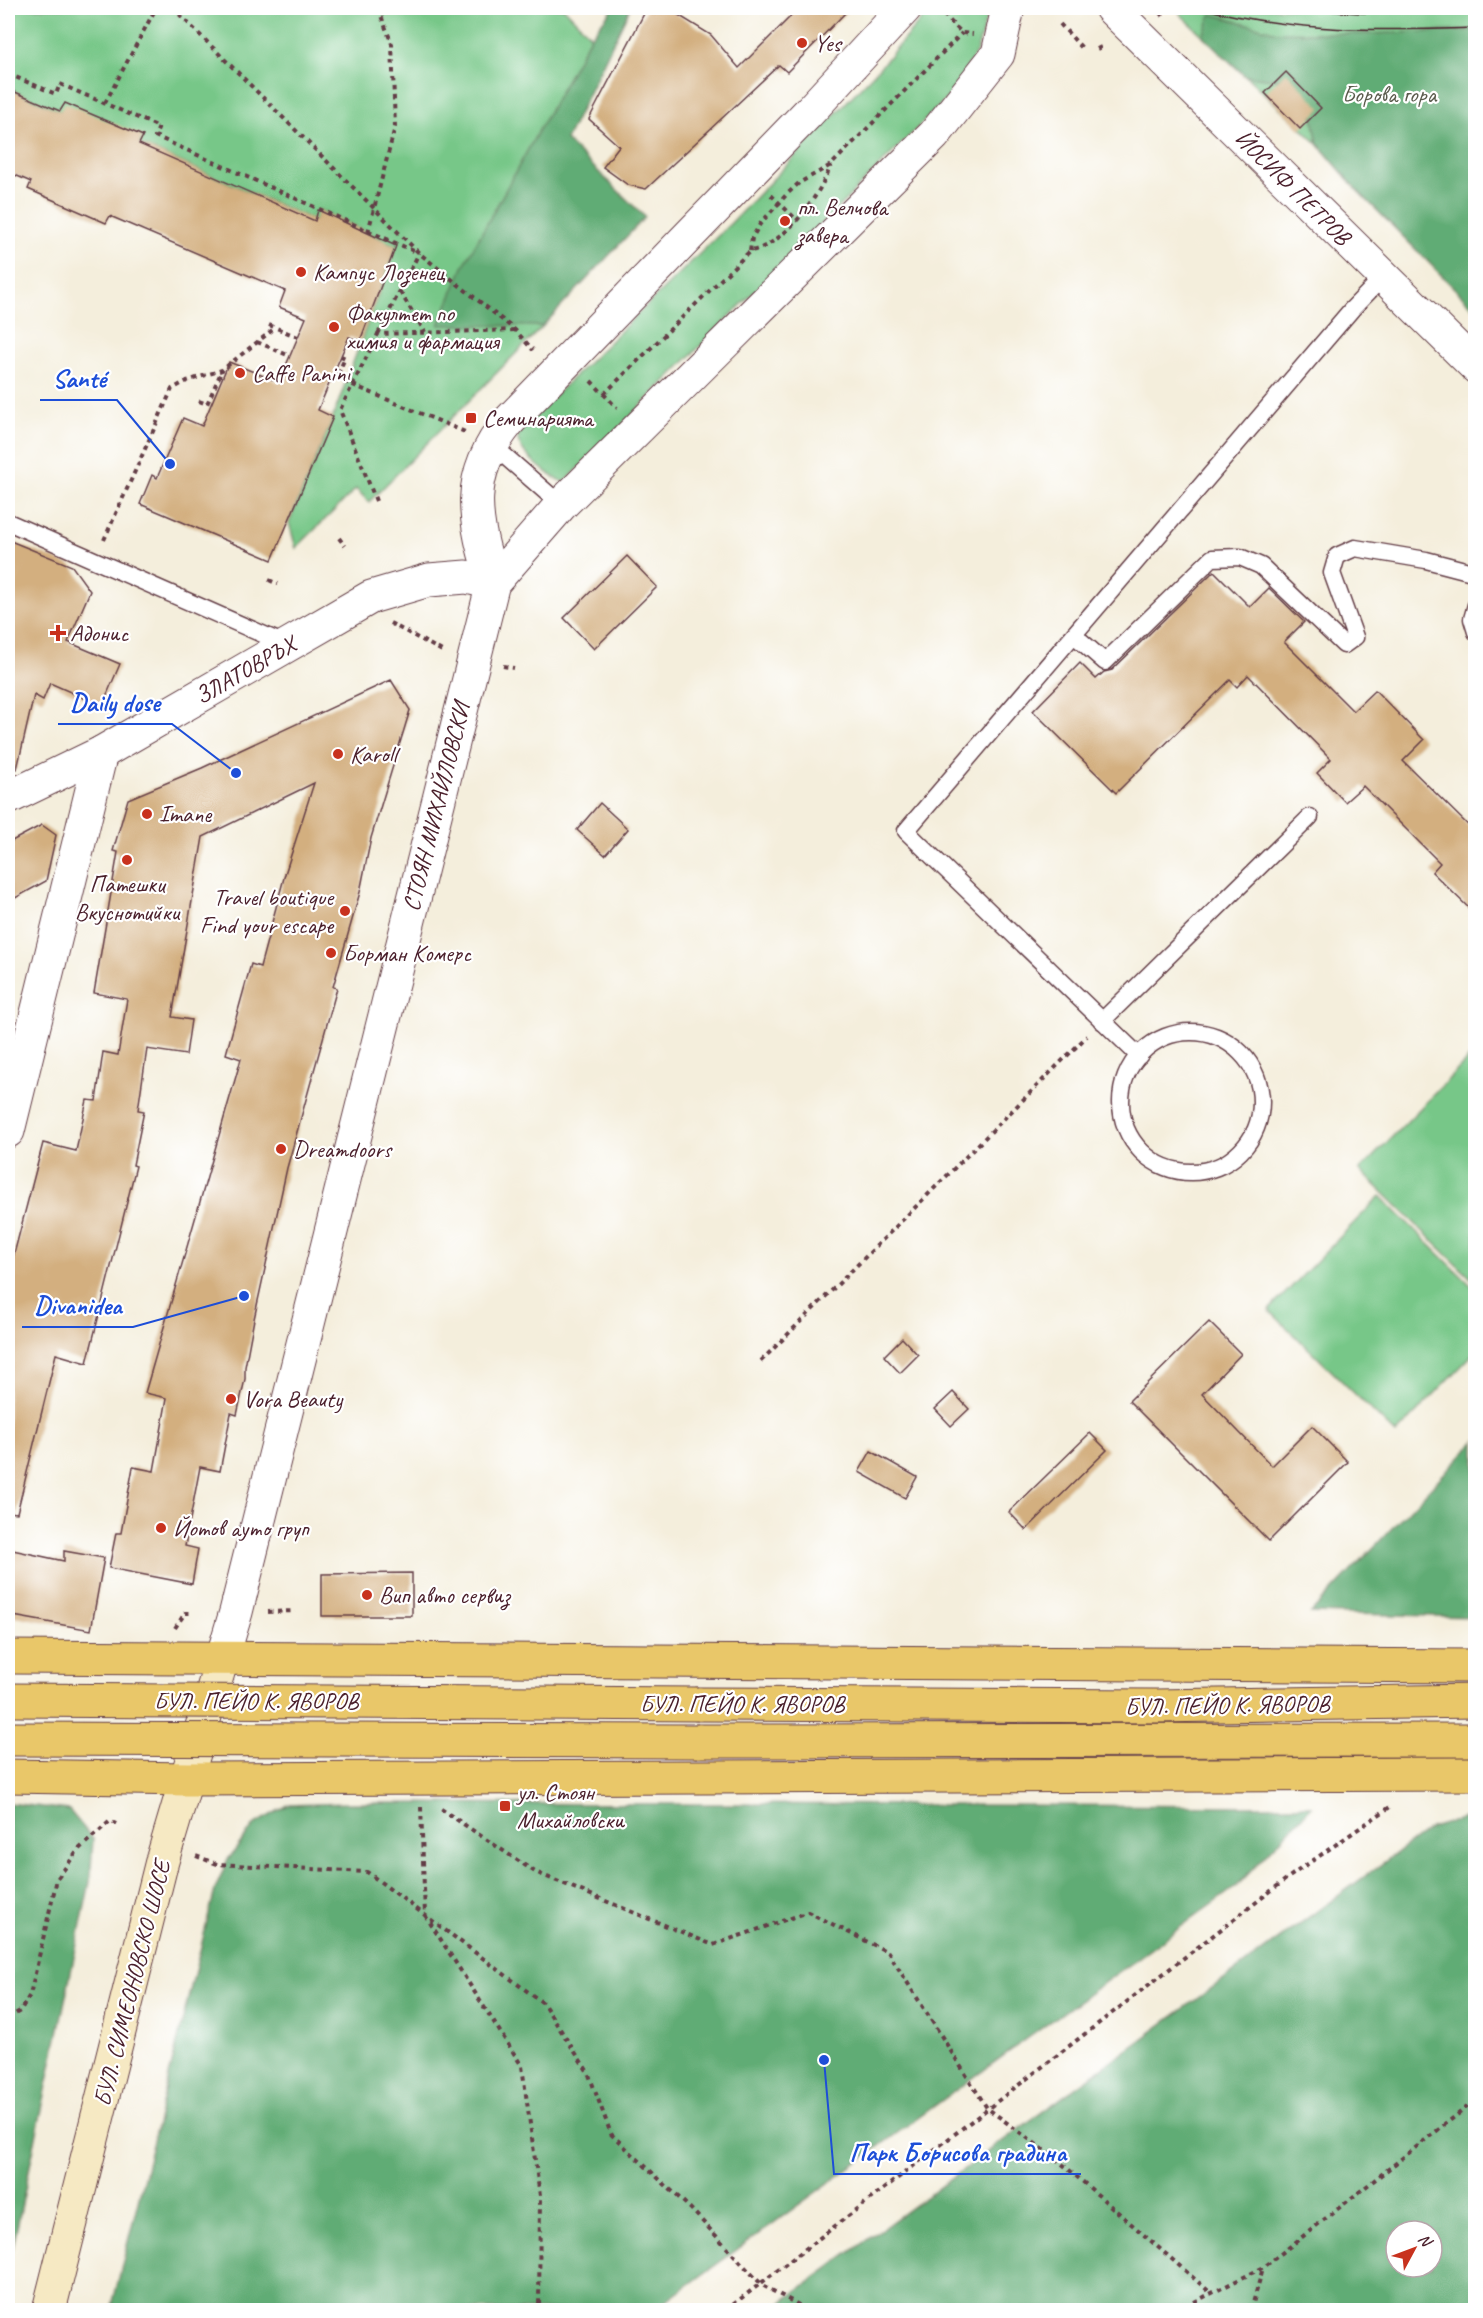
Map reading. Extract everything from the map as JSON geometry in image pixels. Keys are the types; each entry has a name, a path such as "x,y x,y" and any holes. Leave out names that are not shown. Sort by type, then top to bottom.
{"main road":[{"path":"8,1657 1476,1666"},
{"name":"БУЛ. СИМЕОНОВСКО ШОСЕ","path":"49,2310 162,1861 222,1659"},
{"path":"1163,1663 1476,1688"},
{"name":"БУЛ. ПЕЙО К. ЯВОРОВ","path":"8,1700 1156,1706 1476,1701"},
{"name":"БУЛ. ПЕЙО К. ЯВОРОВ","path":"8,1739 1476,1740"},
{"path":"1156,1776 1476,1751"},
{"path":"8,1776 187,1779 1476,1774"}],"street":[{"path":"493,584 477,531 477,480 490,444 508,421 749,173 905,8"},
{"path":"493,584 561,505 934,135 998,54 1008,8"},
{"name":"ЙОСИФ ПЕТРОВ","path":"1111,8 1476,367"},
{"name":"ЗЛАТОВРЪХ","path":"8,798 101,753 370,597 429,579 466,577 493,584"},
{"name":"СТОЯН МИХАЙЛОВСКИ","path":"222,1659 493,584"},
{"path":"8,1131 101,753"}],"lane":[{"path":"1139,1056 906,831 1352,309 1384,276"},
{"path":"490,444 561,505"},
{"path":"8,522 287,645"},
{"path":"1074,635 1105,662 1212,558 1240,557 1261,566 1344,645 1355,637 1332,573 1337,556 1355,548 1426,560 1476,573"},
{"path":"1476,605 1472,619 1476,632"},
{"path":"1102,1021 1310,817"},
{"path":"1185,1032 1208,1034 1230,1043 1247,1058 1258,1079 1262,1102 1259,1125 1247,1146 1230,1161 1209,1171 1186,1173 1163,1167 1144,1154 1129,1136 1122,1114 1122,1090 1130,1068 1139,1056 1163,1037 1185,1032"}],"path":[{"path":"105,103 156,8"},
{"path":"173,8 419,253 515,330 532,350"},
{"path":"368,232 395,128 392,44 378,8"},
{"path":"937,8 962,33 982,34"},
{"path":"1060,24 1082,48"},
{"path":"750,251 752,238 779,202 799,183 831,165 962,33"},
{"path":"1097,49 1106,45"},
{"path":"8,74 56,94 60,84 105,103 159,127 154,136 419,253"},
{"path":"604,394 750,251 762,249 797,220 824,186 831,165"},
{"path":"749,173 823,246"},
{"path":"376,501 340,410 419,253"},
{"path":"400,292 425,333"},
{"path":"269,325 298,337"},
{"path":"95,561 172,389 187,381 222,370 275,328"},
{"path":"378,334 515,330"},
{"path":"257,342 290,356"},
{"path":"341,356 345,358 334,376 456,427"},
{"path":"569,360 639,429"},
{"path":"200,400 207,404 222,370"},
{"path":"339,538 345,546"},
{"path":"269,580 278,584"},
{"path":"381,619 447,654"},
{"path":"502,666 514,668"},
{"path":"761,1362 1102,1021"},
{"path":"264,1612 295,1611"},
{"path":"421,1796 425,1915 522,2066 540,2196 539,2310"},
{"path":"726,2310 762,2285 987,2108 1289,1877 1395,1803"},
{"path":"440,1809 535,1872 713,1945 808,1912 888,1952 987,2108 1060,2162 1212,2294"},
{"path":"8,2018 20,2011 30,1995 57,1879 79,1849 110,1821 116,1824"},
{"path":"194,1856 217,1864 367,1872 543,2003 588,2072 611,2134 690,2208 762,2285 808,2310"},
{"path":"1178,2310 1264,2267 1476,2100"},
{"path":"1251,2310 1264,2267"}],"green space":[{"path":"8,8 564,8 591,36 465,265 543,326 369,502 356,489 296,548 289,523 333,417 396,246 319,210 315,221 139,144 142,137 60,111 8,89"},
{"path":"613,8 630,8 566,140 645,217 543,326 439,325 464,265 591,36"},
{"path":"931,8 989,10 976,53 948,97 565,482 536,464 519,443 519,433 525,425 731,223 880,67"},
{"name":"Борова гора","path":"1180,8 1475,8 1475,309 1357,190 1318,144 1180,14"},
{"name":"Борова гора","path":"1211,14 1277,32 1366,34 1475,30 1475,309 1357,190 1318,144 1310,102 1286,80 1245,76 1203,36"},
{"path":"1472,1055 1476,1058 1475,1282 1360,1170"},
{"path":"1380,1196 1475,1289 1475,1352 1396,1434 1269,1310"},
{"path":"1475,1441 1475,1617 1311,1613"},
{"path":"8,1803 69,1810 93,1839 90,1882 8,2270"},
{"path":"348,1803 1312,1806 1237,1886 654,2310 111,2310 215,1890 227,1861 255,1824 288,1805"},
{"path":"1475,1815 1475,2310 771,2310 1431,1828"}],"building":[{"path":"647,8 667,8 711,35 739,68 799,8 850,8 787,72 779,65 646,189 628,185 603,167 619,146 589,119"},
{"path":"1286,72 1321,108 1300,129 1265,93"},
{"name":"Факултет по химия и фармация","path":"8,89 60,111 65,103 143,136 139,144 315,221 318,210 396,246 360,341 349,337 318,410 333,417 272,560 140,504 152,475 157,478 183,418 202,426 229,362 279,382 306,318 279,307 285,291 110,216 106,223 28,189 31,182 8,172"},
{"path":"8,540 72,566 90,591 68,642 120,664 102,706 50,683 43,700 34,695 17,769 8,768"},
{"path":"627,556 657,587 594,649 564,618"},
{"path":"1214,571 1250,607 1269,588 1304,622 1284,642 1353,711 1375,690 1424,740 1403,761 1476,833 1476,915 1432,872 1440,863 1363,786 1345,802 1317,773 1331,759 1248,675 1237,687 1230,680 1116,793 1033,711 1080,663 1096,679 1104,672 1112,670"},
{"path":"391,680 410,710 371,838 360,892 333,987 337,988 287,1168 254,1319 237,1415 231,1413 220,1471 200,1467 185,1546 198,1549 192,1584 109,1568 116,1533 121,1533 133,1467 154,1471 167,1398 145,1393 241,1059 226,1054 251,964 260,967 285,874 314,783 203,837 172,1017 191,1020 186,1055 147,1049 138,1110 144,1111 133,1165 136,1166 87,1363 56,1354 17,1513 8,1512 8,1277 43,1143 76,1151 87,1100 96,1101 103,1052 118,1055 127,999 94,993 118,852 113,851 128,799 202,768"},
{"path":"600,803 628,829 605,855 577,830"},
{"path":"42,825 56,835 46,881 8,902 8,843"},
{"path":"1209,1322 1241,1354 1202,1394 1272,1466 1312,1426 1348,1462 1269,1541 1129,1401"},
{"path":"902,1338 918,1355 900,1373 884,1356"},
{"path":"953,1392 969,1409 951,1426 935,1409"},
{"path":"1090,1433 1107,1450 1026,1530 1009,1512"},
{"path":"871,1451 917,1477 905,1498 859,1472"},
{"path":"8,1549 64,1561 64,1551 104,1558 91,1630 8,1615"},
{"name":"Вип авто сервиз","path":"412,1573 412,1616 322,1616 322,1574"}],"tram line":[{"path":"1201,8 1236,16 1304,26 1371,30 1476,28"},
{"path":"1274,8 1362,13 1476,10"}],"place":[{"name":"Yes","path":"802,43"},
{"name":"пл. Велчова завера","path":"785,221"},
{"name":"Кампус Лозенец","path":"301,272"},
{"name":"Факултет по химия и фармация","path":"334,327"},
{"name":"Caffe Panini","path":"240,373"},
{"name":"Семинарията","path":"471,418"},
{"name":"Santé","path":"170,464"},
{"name":"Адонис","path":"58,633"},
{"name":"Karoll","path":"338,754"},
{"name":"Daily dose","path":"236,773"},
{"name":"Imane","path":"147,814"},
{"name":"Патешки Вкуснотийки","path":"127,860"},
{"name":"Travel boutique Find your escape","path":"345,911"},
{"name":"Борман Комерс","path":"331,953"},
{"name":"Dreamdoors","path":"281,1149"},
{"name":"Divanidea","path":"244,1296"},
{"name":"Vora Beauty","path":"231,1399"},
{"name":"Йотов ауто груп","path":"161,1528"},
{"name":"Вип авто сервиз","path":"367,1595"},
{"name":"ул. Стоян Михайловски","path":"505,1806"},
{"name":"Парк Борисова градина","path":"824,2060"}]}
